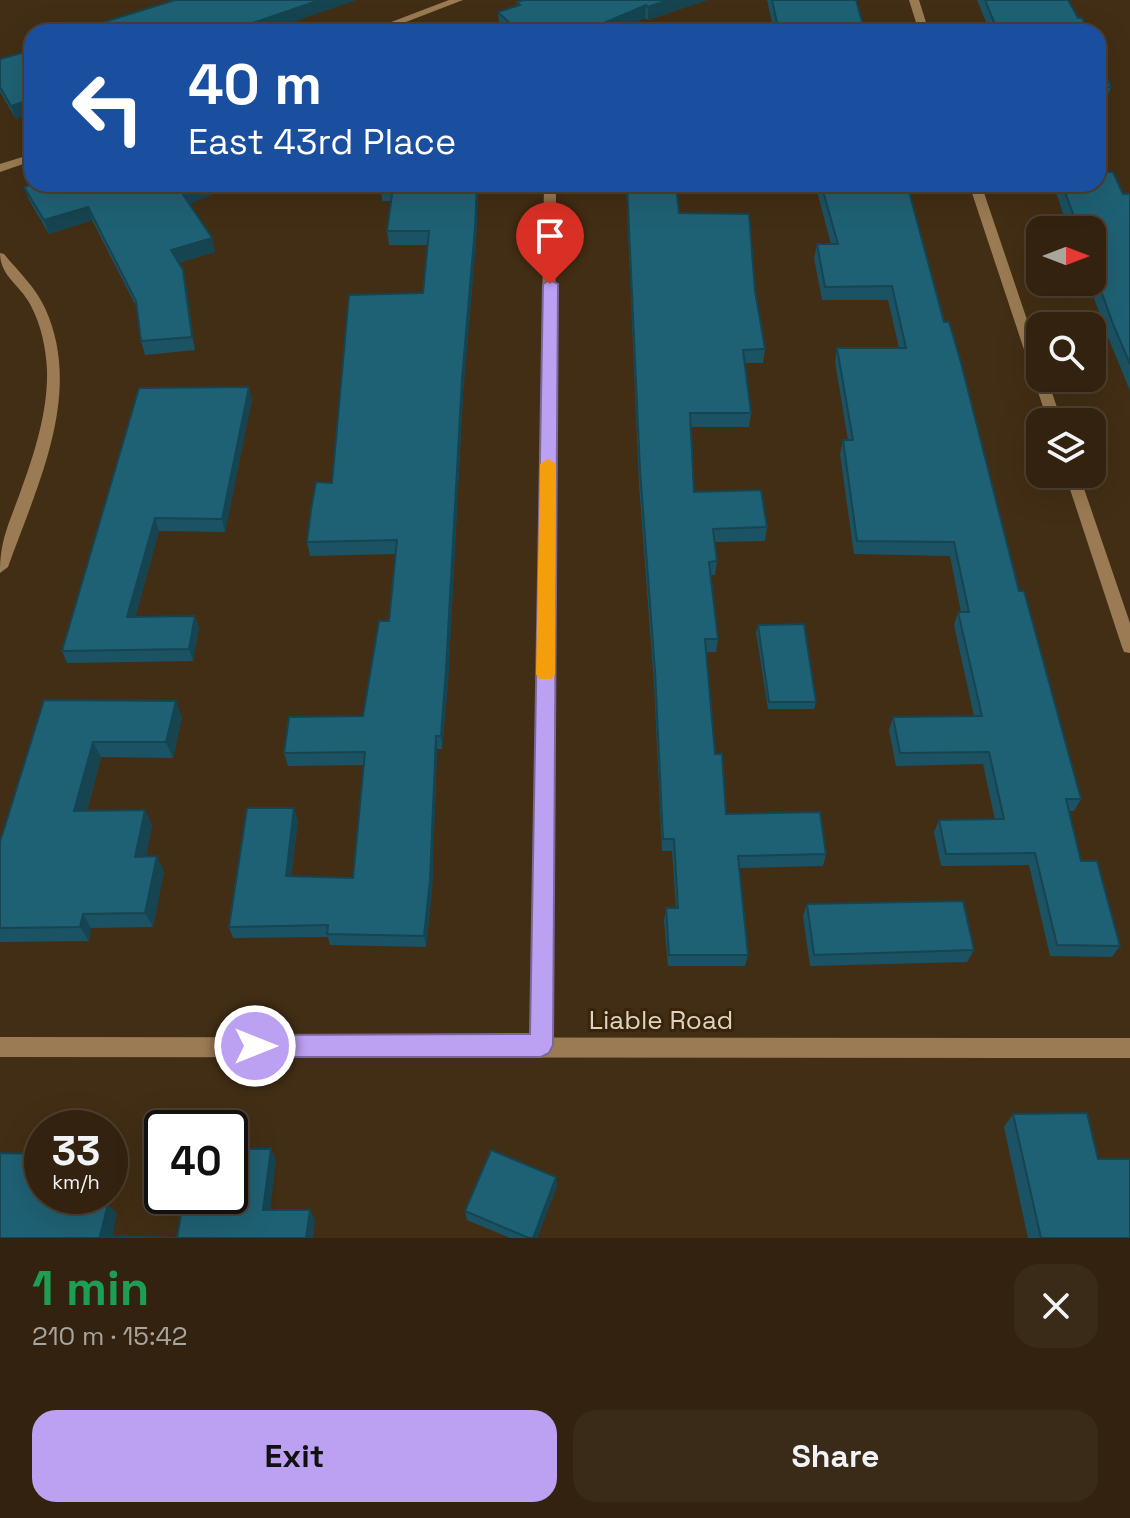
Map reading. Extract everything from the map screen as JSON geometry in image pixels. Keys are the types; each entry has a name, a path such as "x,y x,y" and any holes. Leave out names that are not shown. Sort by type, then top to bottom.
{"street":[{"path":"392,24 458,0"},
{"path":"914,0 922,24"},
{"path":"0,168 24,160"},
{"path":"541,1045 550,192"},
{"path":"978,192 1026,336"},
{"path":"0,257 38,306 54,359 52,415 0,567"},
{"path":"1077,488 1130,647"},
{"name":"Liable Road","path":"0,1047 541,1045 1130,1048"}],"building":[{"path":"175,0 320,0 249,24 98,24"},
{"path":"668,0 646,5 602,24 511,24 498,12 520,5 517,2"},
{"path":"772,0 856,0 863,24 777,24"},
{"path":"985,0 1068,0 1085,24 995,24"},
{"path":"24,52 24,102 11,106 0,87 0,59"},
{"path":"1106,172 1113,172 1123,194 1130,194 1130,364 1103,296 1106,296 1106,216 1074,216 1065,192 1106,192"},
{"path":"27,192 184,192 182,193 212,238 171,250 183,270 192,337 141,341 136,301 88,207 44,220"},
{"path":"392,192 477,192 462,379 446,669 441,736 436,736 430,880 424,936 327,934 328,925 229,927 247,808 294,808 286,876 353,878 365,752 284,753 289,717 363,716 379,621 389,621 397,540 307,542 316,482 332,483 349,295 423,293 429,231 387,231"},
{"path":"627,192 677,192 679,213 749,214 755,291 765,349 743,350 751,413 690,413 694,492 761,490 767,527 713,529 717,561 709,562 718,639 705,639 715,754 722,754 726,814 820,812 826,854 738,856 748,955 669,955 666,908 678,908 674,839 663,839 655,671 640,470"},
{"path":"823,192 909,192 944,322 949,322 960,359 1019,591 1024,591 1081,799 1066,799 1081,861 1097,861 1120,946 1057,945 1035,853 946,854 939,820 1004,819 989,752 900,753 893,717 982,716 958,612 969,612 954,542 857,541 843,440 853,440 837,348 906,348 892,286 825,287 817,244 838,244"},
{"path":"249,387 222,519 155,518 127,617 195,616 189,649 62,651 139,388"},
{"path":"804,624 816,702 769,702 758,625"},
{"path":"44,700 176,701 166,742 93,742 74,811 145,810 135,857 157,856 145,913 83,914 80,927 0,928 0,842"},
{"path":"963,901 974,950 814,955 807,904"},
{"path":"1087,1113 1098,1159 1130,1159 1130,1238 1041,1238 1013,1114"},
{"path":"248,1149 271,1149 263,1210 310,1210 306,1238 177,1238 181,1214 248,1214"},
{"path":"491,1150 556,1177 533,1238 465,1211"},
{"path":"0,1153 24,1154 24,1214 106,1214 100,1236 177,1238 0,1238"}],"slow traffic":[{"path":"546,674 548,464"}],"route":[{"path":"255,1046 541,1045 550,284"}]}
